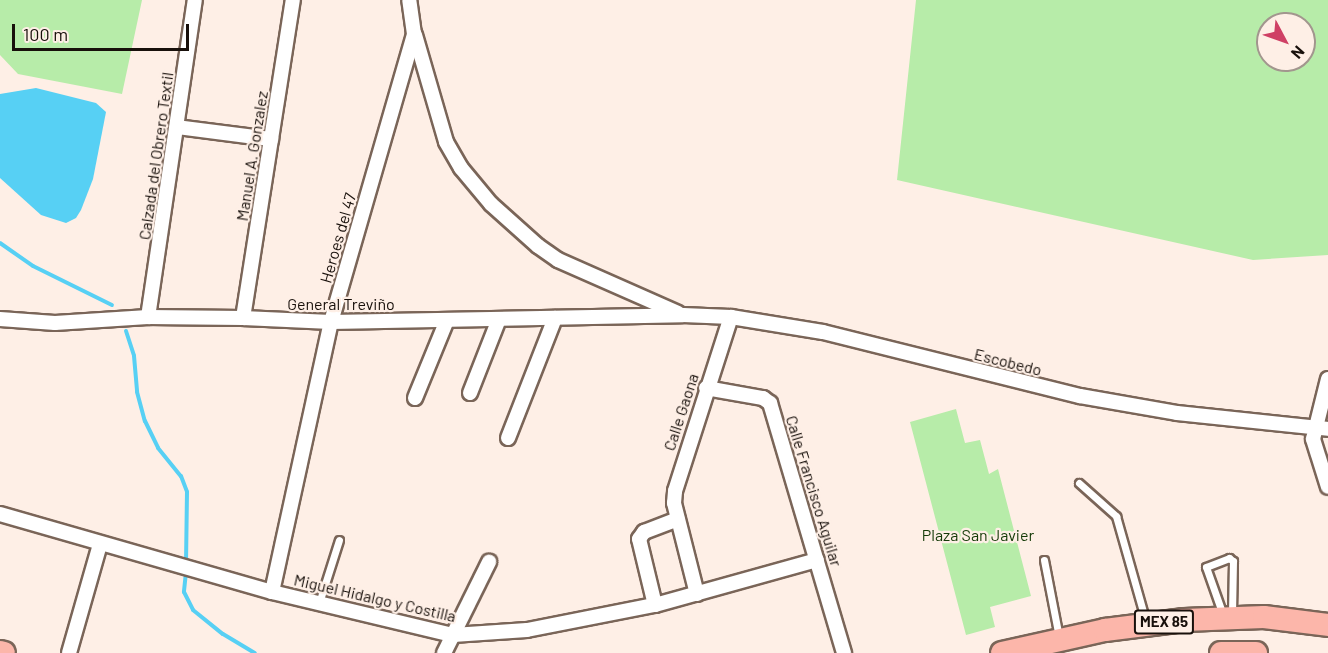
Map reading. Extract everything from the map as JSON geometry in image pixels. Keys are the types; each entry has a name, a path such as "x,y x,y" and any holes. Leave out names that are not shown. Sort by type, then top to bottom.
{"highway":[{"name":"MEX 85","path":"1002,653 1060,639 1146,624 1228,617 1292,620 1328,625"},
{"path":"1221,653 1257,653"}],"street":[{"name":"Calzada del Obrero Textil","path":"148,318 195,0"},
{"name":"Manuel A. Gonzalez","path":"243,318 293,0"},
{"name":"Heroes del 47","path":"272,592 331,322 414,34 409,0"},
{"path":"414,34 446,142 461,168 491,204 538,246 558,260 682,315"},
{"path":"177,127 271,139"},
{"name":"Escobedo","path":"682,315 731,317 823,332 1080,396 1177,413 1321,428"},
{"name":"General Treviño","path":"0,319 55,323 148,318 243,318 331,322 682,315"},
{"name":"Calle Gaona","path":"698,594 674,503 678,473 731,317"},
{"path":"508,438 555,318"},
{"path":"470,393 499,319"},
{"path":"415,398 447,320"},
{"path":"1328,379 1321,428 1314,448 1328,487"},
{"name":"Calle Francisco Aguilar","path":"706,388 763,398 770,404 844,653"},
{"name":"Miguel Hidalgo y Costilla","path":"0,514 272,592 453,635 527,630 655,605 817,560"},
{"path":"655,605 639,539 644,532 678,519"},
{"path":"69,653 100,544"},
{"path":"444,653 489,562"}],"lane":[{"path":"1079,483 1116,516 1146,624"},
{"path":"319,603 339,540"},
{"path":"1229,558 1233,561 1228,617 1206,567 1229,558"},
{"path":"1044,560 1060,639"}],"green space":[{"path":"0,0 142,0 122,94 18,74 0,55"},
{"path":"916,0 1328,0 1328,255 1253,260 897,180"},
{"name":"Plaza San Javier","path":"956,409 965,443 980,440 989,474 998,469 1031,596 990,607 995,627 966,635 910,422"}],"water":[{"path":"36,88 96,103 106,112 93,179 81,210 76,218 66,223 41,215 0,178 0,94"}],"waterway":[{"path":"0,243 33,266 112,305"},
{"path":"126,331 134,356 137,392 145,421 158,448 181,476 187,492 186,564"},
{"path":"186,572 184,592 193,610 223,634 255,653"}]}
